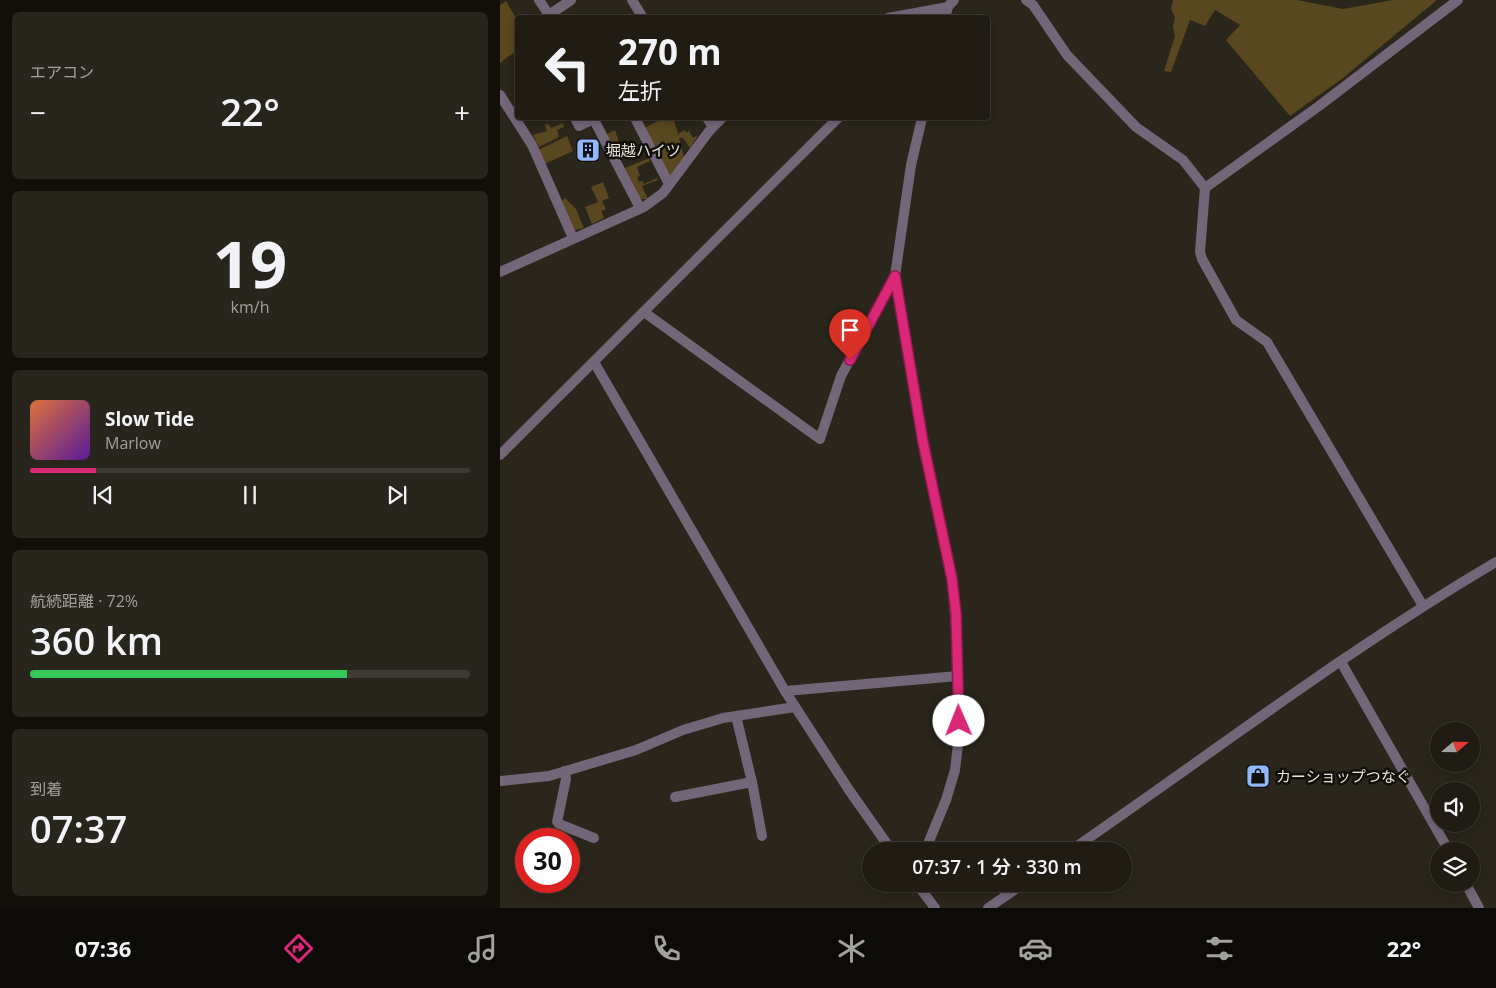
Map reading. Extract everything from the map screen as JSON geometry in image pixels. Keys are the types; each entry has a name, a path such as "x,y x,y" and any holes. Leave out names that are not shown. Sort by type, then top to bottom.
{"street":[{"path":"540,0 547,15"},
{"path":"549,15 572,0"},
{"path":"632,0 641,15"},
{"path":"1026,0 1033,5 1067,55 1136,127 1183,160 1205,188 1200,252 1202,259 1236,320 1267,342 1423,606"},
{"path":"1205,188 1319,106 1458,0"},
{"path":"901,15 951,3"},
{"path":"940,15 951,3"},
{"path":"947,15 951,3"},
{"path":"500,95 515,118"},
{"path":"516,120 532,145 573,238"},
{"path":"576,120 579,126 590,120"},
{"path":"595,120 640,208"},
{"path":"636,120 670,184"},
{"path":"708,120 713,127"},
{"path":"500,272 640,208 663,193 720,120"},
{"path":"500,455 836,120"},
{"path":"922,120 911,165 895,276 923,442 952,579 956,614 959,736 955,770 946,800 929,842"},
{"path":"644,312 820,439 841,376 895,276"},
{"path":"594,362 785,691 849,790 886,842"},
{"path":"1083,842 1423,606 1496,562"},
{"path":"1341,662 1444,842"},
{"path":"785,691 958,676"},
{"path":"500,781 549,776 636,750 704,723 795,707"},
{"path":"736,716 752,782 762,836"},
{"path":"565,771 566,779 557,822 594,838"},
{"path":"675,797 752,782"},
{"path":"923,892 935,908"},
{"path":"988,908 1011,892"},
{"path":"1470,892 1479,908"}],"shaded area":[{"path":"1173,0 1297,0 1343,9 1393,0 1437,0 1343,78 1290,116 1226,40 1240,25 1215,10 1205,26 1190,20 1171,72 1164,71 1175,36 1173,27 1175,17 1171,9"},
{"path":"506,1 515,17 515,52 500,63 500,5"},
{"path":"660,120 674,120 679,136 679,133 685,130 686,133 689,131 693,138 698,135 690,148 683,138 679,138 684,157 671,174 668,174 644,128"},
{"path":"563,123 564,127 557,130 559,137 539,147 533,135 547,131 545,125 548,124 551,128"},
{"path":"615,130 622,152 625,151 628,157 622,160 619,159 607,134"},
{"path":"567,136 573,151 545,164 538,150"},
{"path":"649,158 650,161 637,167 640,176 637,177 639,182 642,181 644,184 657,178 658,180 642,186 648,199 639,199 625,168"},
{"path":"603,182 609,198 602,201 606,209 601,210 604,218 592,224 585,207 598,202 591,187"},
{"path":"565,198 576,209 584,228 575,230 562,201"}],"place":[{"name":"堀越ハイツ","path":"588,150"},
{"name":"カーショップつなぐ","path":"1258,776"}],"route":[{"path":"850,360 895,276 923,442 952,579 956,614 959,721"}]}
